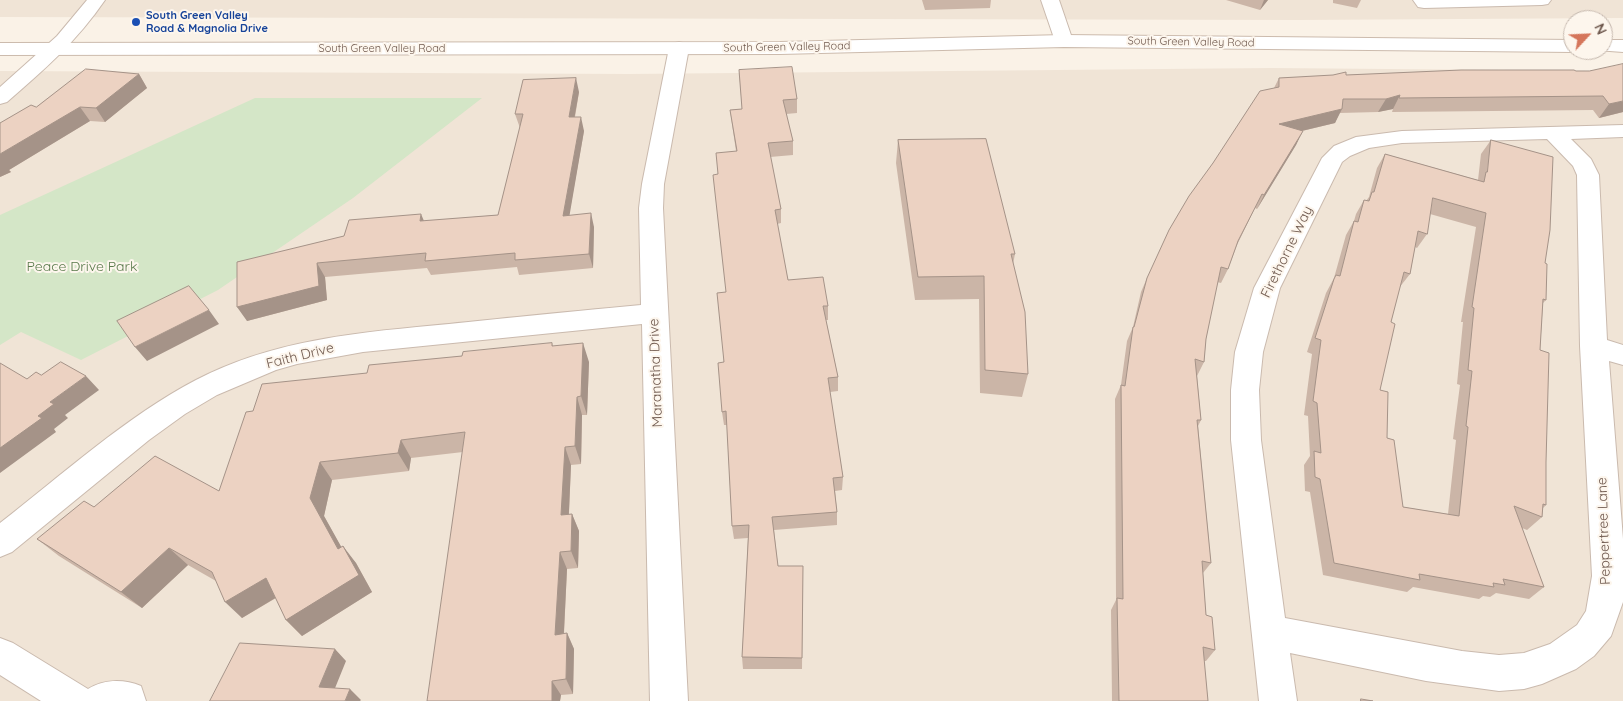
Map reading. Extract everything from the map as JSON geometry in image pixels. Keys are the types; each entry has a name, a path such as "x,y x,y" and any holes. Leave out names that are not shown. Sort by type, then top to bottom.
{"street":[{"path":"0,98 54,49 86,15 96,0"},
{"path":"1050,0 1064,42"},
{"path":"1422,0 1424,3 1542,0"},
{"name":"South Green Valley Road","path":"0,49 780,48 1064,42 1563,46"},
{"name":"Maranatha Drive","path":"669,701 651,208 653,184 679,48"},
{"name":"Firethorne Way","path":"1278,701 1246,440 1245,390 1248,352 1267,288 1332,158 1352,146 1379,139 1623,131"},
{"name":"Peppertree Lane","path":"1270,632 1397,658 1497,673 1525,671 1556,660 1578,646 1595,631 1605,607 1609,576 1594,346 1588,175 1583,164 1553,133"},
{"name":"Faith Drive","path":"0,542 138,432 175,406 207,387 268,362 312,351 363,342 654,313"},
{"path":"1594,346 1623,355"},
{"path":"0,656 75,701"}],"shaded area":[{"path":"0,0 1623,0 1623,18 1613,18 1613,10 1563,10 1563,18 1298,20 0,17"},
{"path":"1271,68 1623,71 1623,701 0,701 0,71 629,74"}],"green space":[{"name":"Peace Drive Park","path":"255,98 482,98 353,198 218,290 81,360 21,332 0,345 0,215"}],"building":[{"path":"1623,64 1623,101 1609,104 1603,96 1399,98 1400,95 1386,99 1343,99 1342,109 1279,124 1303,131 1264,195 1262,194 1238,241 1228,269 1221,267 1206,339 1204,362 1195,359 1201,420 1197,420 1211,563 1202,561 1206,615 1212,617 1215,650 1203,647 1208,701 1119,701 1117,598 1123,599 1121,385 1125,386 1133,327 1147,278 1169,230 1189,196 1260,91 1279,87 1279,78 1333,75 1346,72 1346,75 1461,70 1589,71"},
{"path":"792,67 797,99 783,100 793,141 768,143 781,209 775,210 788,280 823,277 828,306 823,306 838,377 828,378 843,477 833,478 837,512 772,517 778,566 803,566 802,658 742,657 749,525 732,526 726,411 722,412 718,363 724,362 717,293 726,292 713,175 718,174 716,153 737,151 730,110 742,109 739,70"},
{"path":"86,69 139,74 96,108 80,107 0,154 0,123 31,105 36,107"},
{"path":"576,78 569,117 581,117 563,216 591,213 589,254 515,260 515,253 425,261 426,253 317,263 319,286 237,307 237,262 344,236 349,220 421,214 420,221 498,215 523,114 515,114 523,80"},
{"path":"986,139 1015,254 1011,254 1025,312 1028,374 985,370 984,276 918,277 898,140"},
{"path":"1491,140 1553,157 1550,230 1545,263 1547,264 1546,300 1543,299 1540,350 1549,353 1546,505 1543,504 1542,517 1514,506 1544,587 1503,579 1505,585 1493,583 1494,587 1419,574 1420,580 1334,563 1320,479 1315,477 1314,451 1321,453 1317,403 1313,401 1321,340 1315,338 1334,279 1336,275 1340,276 1354,221 1358,222 1364,200 1369,201 1372,192 1374,192 1385,154 1484,182","holes":["1433,198 1486,213 1472,307 1474,308 1468,370 1472,371 1459,516 1403,507 1394,440 1387,438 1388,392 1380,390 1395,324 1391,322 1404,272 1410,274 1418,231 1427,234"]},
{"path":"189,286 209,310 135,347 117,321"},
{"path":"552,343 552,346 583,343 581,396 577,397 575,446 565,447 561,515 572,514 571,551 560,552 555,635 567,633 566,679 552,681 552,701 427,701 465,432 401,440 398,453 320,462 310,498 338,549 343,546 359,575 286,620 266,578 225,602 212,572 169,548 121,592 37,539 84,501 94,507 155,456 219,491 246,412 253,411 262,384 367,373 369,365 462,356 463,352"},
{"path":"61,362 86,376 50,402 54,404 38,416 42,418 0,448 0,363 27,379 36,372 41,375"},
{"path":"240,643 335,649 319,687 350,689 345,701 210,701"}],"place":[{"name":"South Green Valley Road & Magnolia Drive","path":"136,22"}]}
